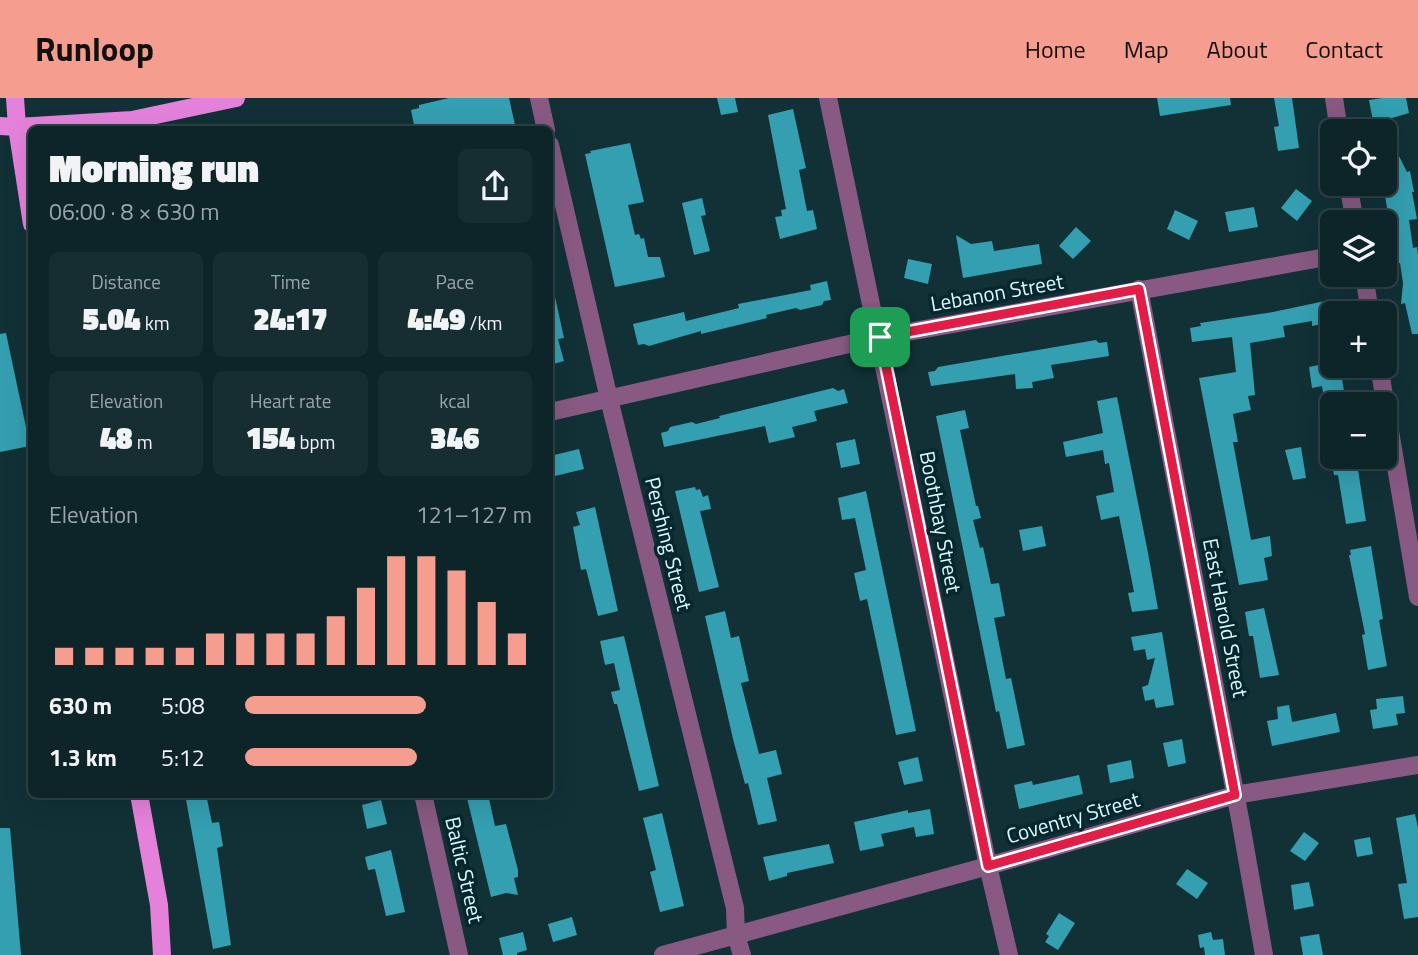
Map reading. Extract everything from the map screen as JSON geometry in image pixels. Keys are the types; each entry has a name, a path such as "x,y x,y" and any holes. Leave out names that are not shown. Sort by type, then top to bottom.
{"main road":[{"path":"15,98 8,127 28,208"},
{"path":"8,127 132,120 236,98"},
{"path":"140,798 159,905 162,955"}],"street":[{"path":"539,98 545,126"},
{"name":"Boothbay Street","path":"828,98 880,337 988,866 1009,955"},
{"path":"1334,98 1337,119"},
{"name":"Pershing Street","path":"553,158 609,399 735,908 736,935 742,955"},
{"name":"Lebanon Street","path":"553,411 880,337 1320,258"},
{"name":"East Harold Street","path":"1139,289 1264,955"},
{"path":"1381,378 1418,597"},
{"name":"Coventry Street","path":"663,955 1235,795 1418,765"},
{"name":"Baltic Street","path":"425,798 459,955"}],"building":[{"path":"449,98 509,98 515,125 414,126 411,110 419,108 419,105"},
{"path":"717,98 735,98 738,112 721,115"},
{"path":"1157,98 1230,98 1231,105 1160,116"},
{"path":"1274,98 1292,98 1299,148 1278,151 1274,127 1279,126"},
{"path":"1406,98 1409,113 1392,119 1373,119 1369,100"},
{"path":"793,109 806,168 799,170 807,211 813,210 817,229 780,239 775,217 782,216 781,210 786,209 768,115"},
{"path":"630,143 644,202 628,205 635,235 639,234 641,239 644,238 648,257 660,257 665,277 615,287 585,154"},
{"path":"1397,152 1407,172 1410,171 1414,192 1417,219 1409,220 1413,248 1417,247 1418,255 1418,334 1412,334 1405,303 1401,304 1403,283 1400,263 1397,264 1397,210 1387,210 1385,196 1397,196"},
{"path":"1296,189 1312,201 1297,221 1281,208"},
{"path":"702,198 706,215 701,216 710,251 694,255 682,203"},
{"path":"1254,207 1258,227 1229,232 1225,212"},
{"path":"1175,210 1198,221 1189,240 1167,229"},
{"path":"1076,227 1091,241 1073,259 1059,246"},
{"path":"956,235 971,244 992,241 994,251 1039,244 1042,264 963,278"},
{"path":"908,259 932,264 928,284 904,278"},
{"path":"827,281 831,300 824,301 822,305 766,315 767,318 701,334 701,331 649,346 638,345 633,324 684,312 686,321 739,308 738,304 811,290 810,285"},
{"path":"553,297 564,338 558,339 564,361 553,364"},
{"path":"1320,302 1320,324 1312,326 1312,321 1283,326 1285,337 1250,343 1255,395 1248,396 1251,410 1233,414 1238,442 1233,442 1251,540 1270,536 1272,556 1264,558 1268,580 1239,585 1199,378 1236,372 1232,337 1192,342 1190,328 1201,326 1200,323"},
{"path":"6,333 28,446 0,452 0,334"},
{"path":"1096,340 1099,343 1107,342 1109,356 1051,365 1054,378 1032,382 1033,388 1016,389 1015,374 931,386 928,372 935,371 938,367"},
{"path":"1320,361 1320,378 1342,378 1344,392 1323,392 1322,386 1312,388 1309,367 1319,365"},
{"path":"833,388 838,391 844,389 848,403 814,411 817,421 792,427 795,437 769,443 765,426 664,447 661,433 668,431 670,427 692,422 696,424"},
{"path":"1117,397 1158,609 1132,612 1128,593 1134,592 1119,516 1101,520 1096,496 1114,492 1109,463 1105,464 1103,450 1066,457 1063,442 1103,433 1097,401"},
{"path":"965,410 969,428 960,430 981,518 973,520 980,548 983,547 991,584 999,583 1005,616 994,618 1006,679 1011,678 1025,745 1007,749 999,711 996,712 936,416"},
{"path":"855,439 860,464 841,468 836,443"},
{"path":"1301,447 1306,478 1293,480 1285,450"},
{"path":"579,449 584,469 555,476 553,455"},
{"path":"1333,469 1358,469 1366,521 1346,524 1338,475 1334,475"},
{"path":"695,487 696,490 700,489 703,497 708,495 711,509 700,511 719,587 699,592 675,491"},
{"path":"866,491 916,731 896,735 867,599 860,601 854,573 866,570 855,518 842,520 838,498"},
{"path":"595,507 618,611 598,616 586,569 581,570 573,527 580,525 576,512"},
{"path":"1042,526 1046,546 1023,551 1019,530"},
{"path":"1371,546 1383,619 1379,620 1387,666 1368,670 1362,635 1365,634 1349,555 1350,550"},
{"path":"1264,608 1279,675 1260,678 1253,636 1249,636 1245,612"},
{"path":"725,611 731,638 739,636 749,681 741,683 759,754 776,750 782,774 767,778 777,821 758,825 748,783 745,784 733,739 705,616"},
{"path":"1162,632 1174,705 1156,708 1154,699 1145,701 1142,687 1148,685 1155,658 1147,660 1145,649 1134,651 1131,637"},
{"path":"624,636 659,786 639,791 617,704 614,704 611,692 620,690 614,663 605,665 600,641"},
{"path":"1403,696 1405,713 1396,714 1398,725 1373,729 1370,710 1377,709 1376,699"},
{"path":"1289,705 1292,722 1336,713 1340,732 1272,746 1267,721 1278,719 1277,707"},
{"path":"1182,739 1186,763 1168,767 1163,743"},
{"path":"918,757 923,781 904,785 898,762"},
{"path":"1131,760 1134,778 1110,783 1107,765"},
{"path":"1079,775 1083,794 1019,809 1014,785 1032,781 1033,785"},
{"path":"186,798 207,798 212,823 219,822 223,846 217,848 231,945 213,949"},
{"path":"467,798 489,798 495,826 506,824 518,870 518,877 514,878 518,895 506,893 491,897"},
{"path":"381,800 387,824 367,829 362,805"},
{"path":"930,809 934,834 916,837 914,827 881,834 884,846 860,851 854,822 908,810 908,813"},
{"path":"662,813 684,906 660,912 650,872 656,870 643,818"},
{"path":"1415,814 1418,828 1418,917 1404,919 1398,884 1407,883 1396,818"},
{"path":"0,828 10,828 21,955 0,955"},
{"path":"1304,832 1319,843 1305,861 1290,851"},
{"path":"1370,837 1373,854 1357,857 1354,840"},
{"path":"829,844 834,863 787,873 787,876 769,881 763,857"},
{"path":"391,850 405,912 386,916 375,869 368,870 365,857"},
{"path":"1187,869 1208,883 1197,899 1176,884"},
{"path":"1309,882 1314,906 1294,910 1291,885"},
{"path":"1059,913 1075,923 1058,950 1045,942 1049,936 1046,934"},
{"path":"572,917 577,935 553,942 548,924"},
{"path":"523,932 527,950 517,955 503,955 499,938"},
{"path":"1211,932 1213,940 1223,939 1225,955 1205,955 1204,947 1200,948 1198,935"},
{"path":"1319,934 1323,955 1303,955 1300,937"}],"route":[{"path":"1139,289 1235,795 988,866 880,337 1139,289"}]}
